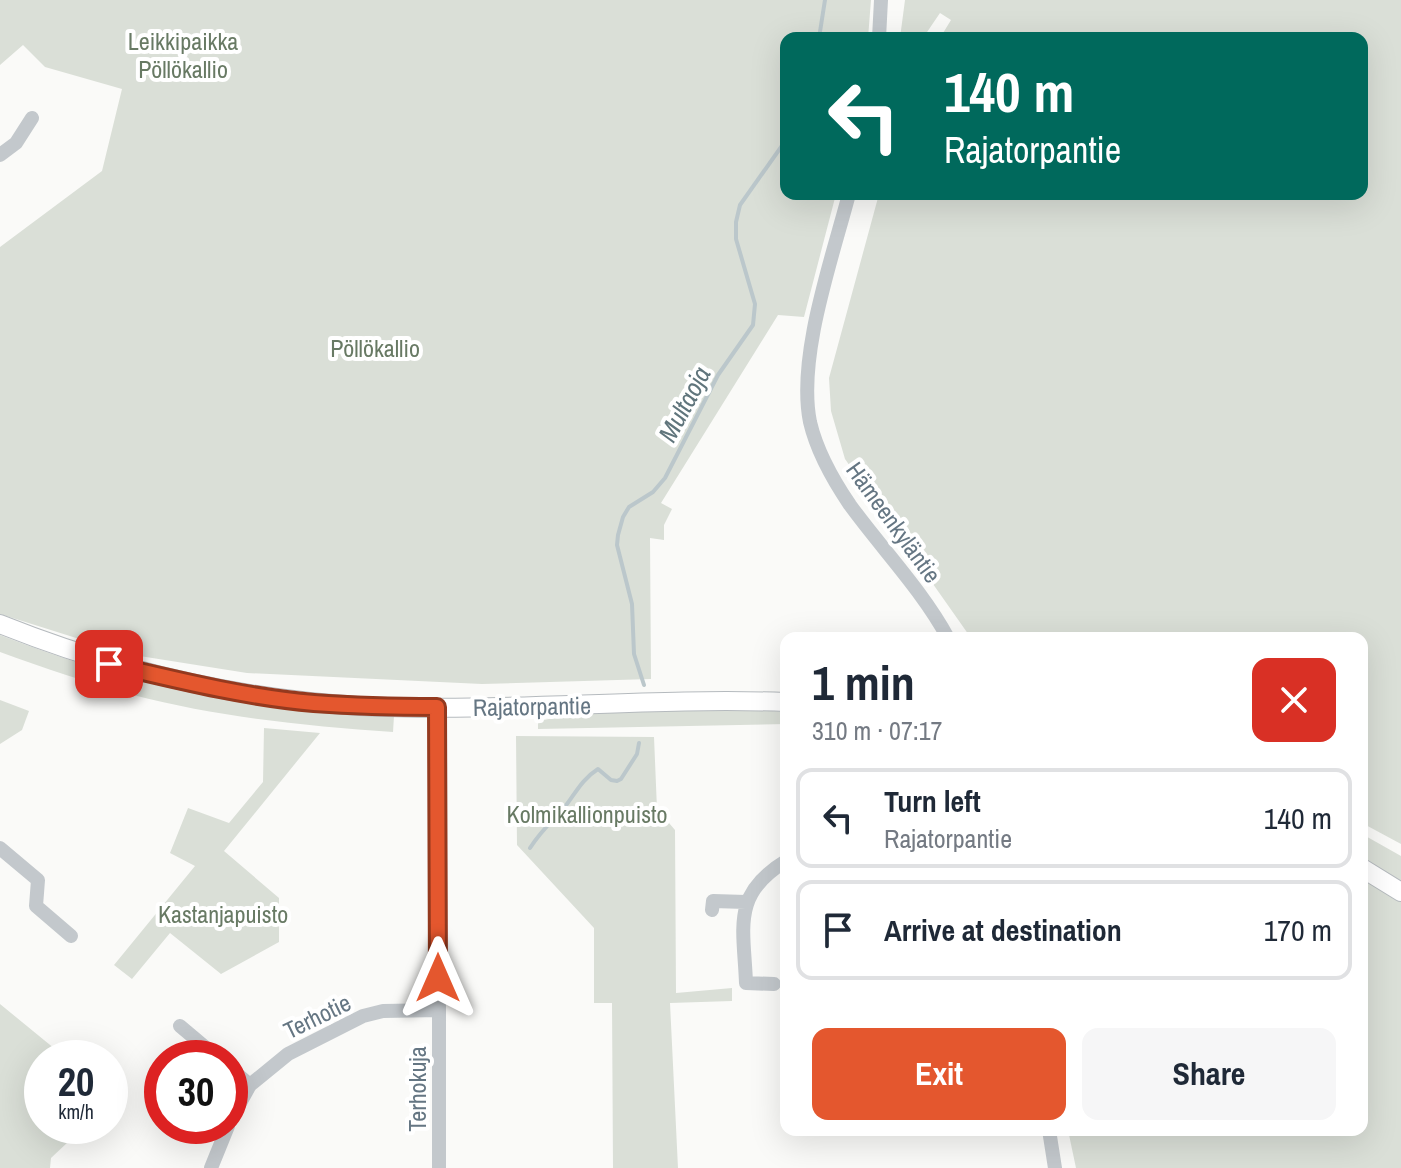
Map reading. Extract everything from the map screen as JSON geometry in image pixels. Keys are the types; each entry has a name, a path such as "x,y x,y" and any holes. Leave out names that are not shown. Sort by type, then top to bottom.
{"main road":[{"name":"Rajatorpantie","path":"0,624 109,664 229,691 312,702 437,707 734,700 780,702"},
{"path":"1368,872 1401,892"}],"street":[{"path":"879,32 881,0"},
{"path":"0,155 16,143 32,118"},
{"name":"Hämeenkyläntie","path":"847,200 812,338 807,387 811,425 833,479 944,632"},
{"path":"437,707 439,1010"},
{"path":"0,848 38,880 36,906 71,936"},
{"path":"774,984 746,983 743,910 760,882 780,866"},
{"path":"712,910 713,901 746,902"},
{"name":"Terhotie","path":"248,1089 288,1054 363,1016 383,1011 439,1010"},
{"name":"Terhokuja","path":"439,1010 439,1168"},
{"path":"180,1026 197,1040"},
{"path":"1050,1136 1055,1168"},
{"name":"Terhotie","path":"211,1168 221,1144"}],"green space":[{"name":"Pöllökallio","path":"0,0 871,0 868,32 780,32 780,200 834,200 804,317 778,315 661,503 672,509 664,525 664,540 650,538 651,679 482,684 247,673 127,654 0,614 0,247 102,171 122,89 45,67 23,45 0,65"},
{"path":"905,0 1401,0 1401,844 1368,826 1368,632 967,632 845,459 831,411 829,378 877,200 1368,200 1368,32 944,32 951,20 940,13 927,32 901,32"},
{"path":"0,635 101,670 205,696 275,706 394,716 393,732 262,720 133,695 0,652"},
{"path":"0,700 29,711 22,730 0,744"},
{"path":"734,708 780,712 780,724 538,729 538,721 587,712"},
{"name":"Kastanjapuisto","path":"264,728 320,733 224,851 279,898 279,942 221,974 170,933 132,979 114,965 195,866 170,853 188,808 229,823 263,782"},
{"name":"Kolmikallionpuisto","path":"516,736 654,737 657,809 675,830 676,993 732,988 732,1001 670,1003 678,1168 613,1168 612,1003 594,1003 594,928 517,845"},
{"path":"1368,837 1401,856 1401,881 1368,862"},
{"path":"1368,882 1401,901 1401,1168 1076,1168 1069,1136 1368,1136"},
{"path":"0,1004 44,1040 24,1040 24,1144 66,1144 51,1158 50,1168 0,1168"}],"waterway":[{"name":"Multaoja","path":"820,32 825,0"},
{"name":"Multaoja","path":"644,685 634,654 632,604 617,545 618,535 629,507 653,492 665,478 718,375 753,325 755,304 736,239 736,222 740,205 780,148"},
{"name":"Multaoja","path":"530,848 592,773 598,769 611,780 621,779 637,754 639,743"}],"route":[{"path":"109,664 269,697 362,706 437,707 438,978"}],"park label":[{"name":"Leikkipaikka Pöllökallio","path":"183,55"}]}
